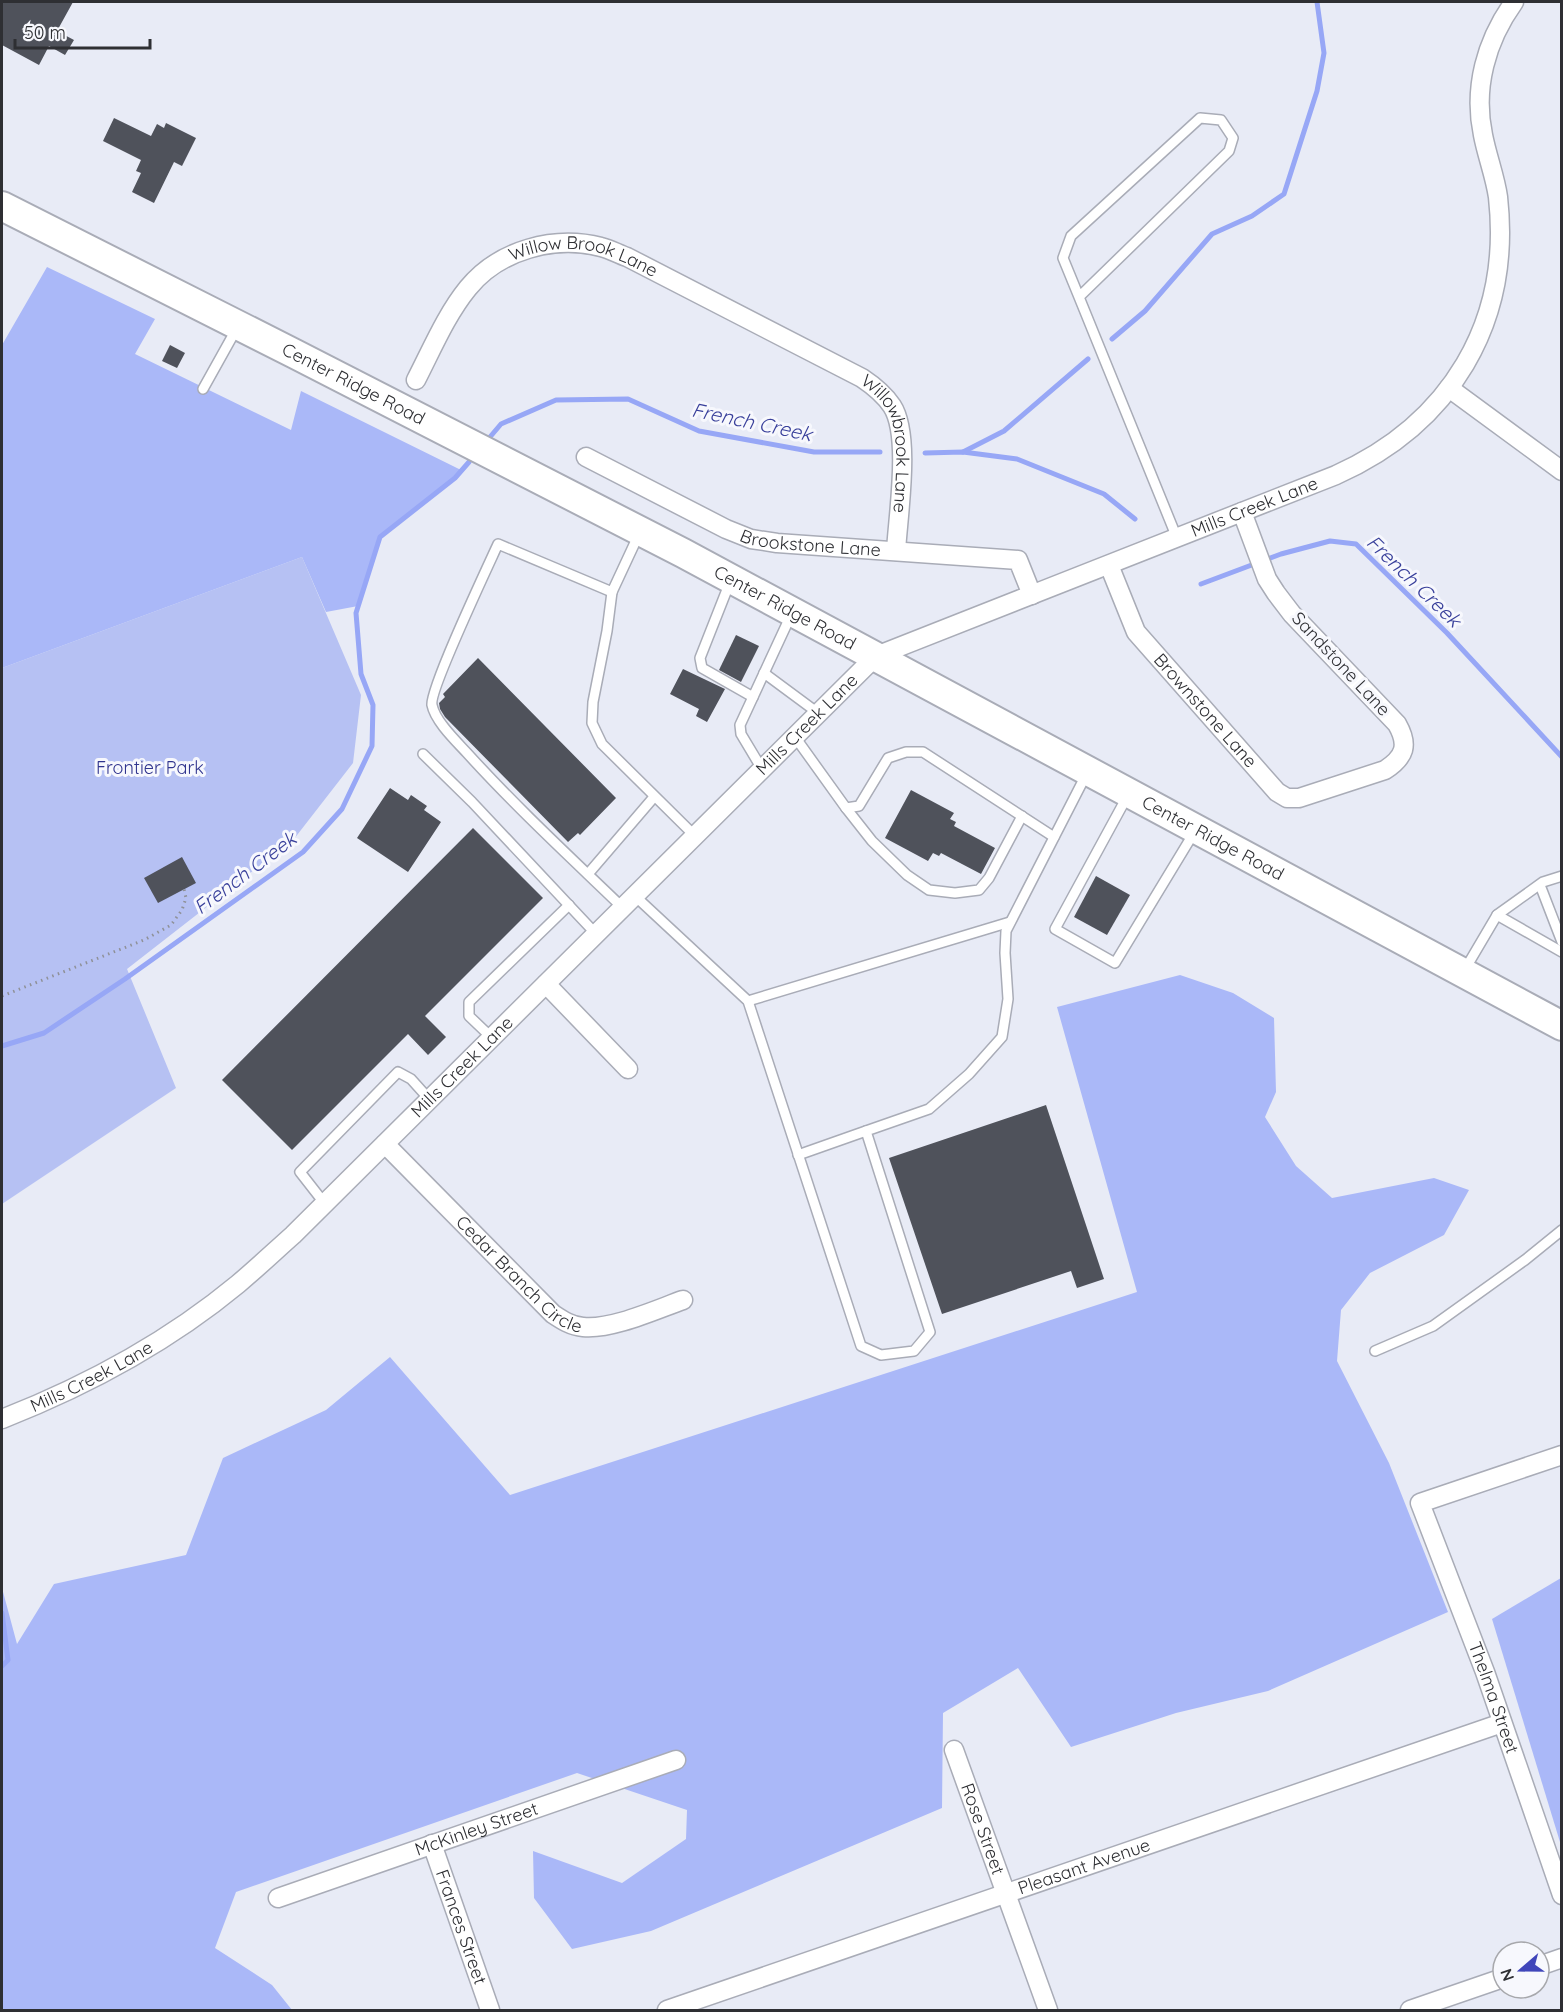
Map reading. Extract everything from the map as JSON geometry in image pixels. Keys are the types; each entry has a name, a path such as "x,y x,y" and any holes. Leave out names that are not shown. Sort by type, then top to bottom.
{"main road":[{"name":"Center Ridge Road","path":"2,206 640,531 1562,1026"}],"street":[{"name":"Mills Creek Lane","path":"2,1419 48,1401 114,1368 178,1329 237,1284 325,1204 876,656 1336,476 1377,455 1413,428 1430,412 1468,359 1482,328 1497,274 1500,217 1493,172 1483,135 1481,78 1493,37 1514,2"},
{"name":"Willow Brook Lane","path":"416,380 450,314 469,287 493,265 523,250 549,244 576,243 602,247 627,257 797,344"},
{"name":"Willowbrook Lane","path":"797,344 862,378 880,390 893,407 901,428 903,449 896,551"},
{"path":"1449,388 1562,471"},
{"name":"Brookstone Lane","path":"586,457 726,529 751,539 777,543 1018,560 1032,595"},
{"name":"Sandstone Lane","path":"1242,513 1267,579 1292,614 1397,724 1404,736 1404,750 1397,762 1385,770 1342,784"},
{"name":"Brownstone Lane","path":"1109,565 1136,632 1277,792 1287,798 1299,798 1342,784"},
{"path":"546,984 628,1068"},
{"name":"Cedar Branch Circle","path":"385,1144 553,1314 566,1322 580,1327 596,1328 683,1300"},
{"name":"Thelma Street","path":"1562,1455 1420,1503 1472,1637 1562,1895"},
{"name":"Pleasant Avenue","path":"667,2010 1502,1723"},
{"name":"Rose Street","path":"954,1750 1048,2010"},
{"name":"McKinley Street","path":"278,1898 676,1760"},
{"name":"Frances Street","path":"432,1844 490,2010"},
{"path":"1410,2010 1491,1982"}],"lane":[{"path":"1079,297 1229,151 1233,138 1221,120 1200,118 1071,236 1063,258 1177,538"},
{"path":"203,389 238,326"},
{"path":"640,531 612,592 608,631 593,702 592,723 602,744 695,836"},
{"path":"612,592 498,544 432,697 432,706 444,728 479,766 588,874 629,902 747,1001 861,1346 881,1354 914,1351 930,1332 866,1131"},
{"path":"731,579 700,658 702,668 753,697"},
{"path":"762,770 741,734 740,725 793,612"},
{"path":"765,673 818,714"},
{"path":"795,737 872,841 907,875 929,890 955,893 979,890 989,878 1022,816"},
{"path":"846,808 859,806 888,758 906,752 923,752 1054,837"},
{"path":"423,754 472,802 596,934"},
{"path":"798,1155 929,1109 969,1074 1002,1037 1008,999 1006,931 1089,771"},
{"path":"1129,793 1055,929 1116,963 1196,829"},
{"path":"588,874 654,797"},
{"path":"1463,973 1497,915 1540,885 1562,876"},
{"path":"1540,885 1562,942"},
{"path":"492,1038 469,1016 469,1002 570,905"},
{"path":"1497,915 1562,952"},
{"path":"747,1001 1011,922"},
{"path":"325,1204 300,1172 382,1086 398,1072 411,1079 429,1099"},
{"path":"1375,1351 1433,1326 1525,1260 1562,1230"}],"path":[{"path":"2,996 144,940 171,925 182,910 186,898 184,889"}],"green space":[{"name":"Frontier Park","path":"302,557 361,695 353,763 294,839 127,969 176,1088 2,1204 2,668"}],"shaded area":[{"path":"47,267 155,319 135,354 291,430 301,391 461,470 455,478 380,537 358,606 326,612 302,557 2,668 2,345"},
{"path":"1180,975 1233,993 1274,1018 1276,1092 1265,1117 1296,1166 1332,1198 1434,1178 1469,1190 1444,1235 1370,1273 1341,1310 1337,1361 1389,1463 1448,1612 1268,1691 1176,1713 1071,1747 1018,1668 943,1713 942,1808 651,1931 572,1949 534,1898 533,1851 622,1883 686,1839 687,1810 577,1773 236,1892 215,1948 272,1985 292,2010 2,2010 2,1588 17,1644 54,1584 186,1555 223,1458 326,1410 390,1357 510,1495 1137,1292 1057,1007"},
{"path":"1561,1578 1562,1841 1560,1842 1492,1619"}],"building":[{"path":"2,2 73,2 57,31 74,40 65,55 49,46 39,65 2,45"},
{"path":"114,118 151,136 157,124 164,128 166,123 196,138 182,166 174,162 154,203 132,192 141,173 136,171 141,160 103,141"},
{"path":"170,345 185,353 177,368 162,361"},
{"path":"736,635 759,646 741,682 719,670"},
{"path":"478,658 616,798 580,835 578,833 568,842 445,717 440,709 439,703 445,697 443,694"},
{"path":"683,669 725,689 707,722 696,716 699,709 670,694"},
{"path":"390,788 408,800 411,795 427,806 424,810 441,822 408,872 357,838"},
{"path":"911,790 954,813 950,819 956,822 954,826 995,848 981,874 941,853 939,856 933,853 928,861 885,838"},
{"path":"473,828 543,898 425,1016 446,1037 428,1055 408,1034 292,1150 222,1080"},
{"path":"182,857 196,883 158,903 144,878"},
{"path":"1096,876 1130,895 1107,935 1074,917"},
{"path":"1046,1105 1104,1279 1077,1288 1071,1271 942,1314 889,1158"}],"waterway":[{"path":"1112,339 1145,311 1212,234 1252,216 1284,194 1317,91 1324,53 1317,2"},
{"path":"963,452 1004,431 1088,359"},
{"name":"French Creek","path":"490,437 501,424 556,400 628,399 699,431 814,452 880,452"},
{"name":"French Creek","path":"925,453 963,452 1017,459 1104,494 1135,519"},
{"name":"French Creek","path":"2,1046 44,1033 125,979 303,852 342,809 372,746 373,705 361,674 356,613 380,537 455,478 469,462"},
{"name":"French Creek","path":"1201,584 1281,554 1330,541 1356,544 1447,633 1562,757"},
{"name":"French Creek","path":"2,1613 8,1660 2,1666"}]}
